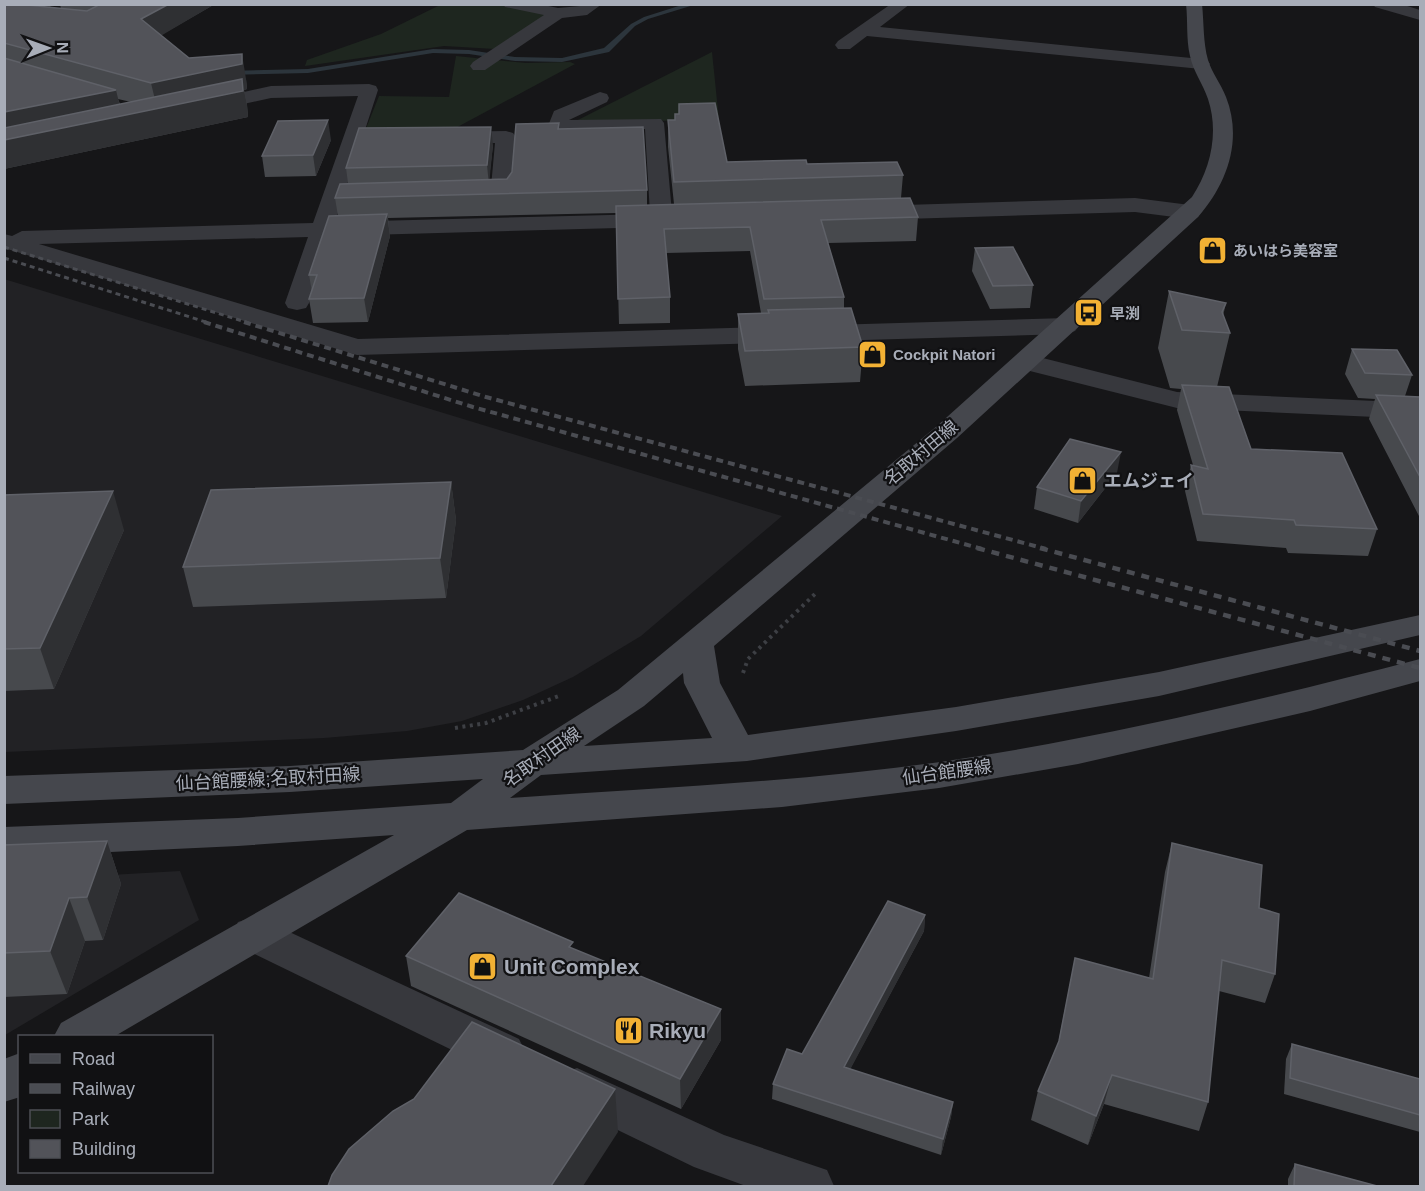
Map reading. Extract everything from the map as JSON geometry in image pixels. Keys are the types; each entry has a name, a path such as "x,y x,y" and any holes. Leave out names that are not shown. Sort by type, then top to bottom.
{"main road":[{"name":"名取村田線","path":"79,1035 464,814 531,763 631,698 1027,362 1190,212 1213,177 1224,147 1224,125 1218,99 1201,64 1197,48 1194,4"},
{"path":"531,763 736,748 956,719 1159,684 1420,625"},
{"path":"696,642 702,683 736,748"},
{"name":"仙台館腰線","path":"464,814 782,793 939,775 1078,751 1310,699 1420,670"},
{"name":"仙台館腰線;名取村田線","path":"4,790 290,779 531,763"},
{"path":"4,842 238,832 464,814"},
{"path":"4,1082 18,1074"}],"street":[{"path":"511,4 558,13 581,12 594,4"},
{"path":"843,45 902,4"},
{"path":"1381,4 1420,15"},
{"path":"491,58 558,13"},
{"path":"864,31 1201,64"},
{"path":"179,112 271,92 369,90 320,229 297,303"},
{"path":"600,98 561,115 558,126 654,123 662,220"},
{"path":"423,138 506,137 501,193 456,194"},
{"path":"351,139 375,139"},
{"path":"331,197 354,196"},
{"path":"851,214 1135,205 1190,212"},
{"path":"4,240 710,218"},
{"path":"4,240 357,346 1066,326"},
{"path":"1027,362 1177,400 1420,411"},
{"path":"252,934 711,1152 809,1186"}],"path":[{"path":"452,729 486,723 564,694"}],"shaded area":[{"path":"4,279 782,516 641,636 573,677 523,700 462,721 407,731 324,738 5,752"},
{"path":"180,871 199,920 5,1035 5,881"}],"green space":[{"path":"440,5 501,5 547,14 495,49 444,46 305,66 307,60 381,34"},
{"path":"712,52 719,120 574,122"},
{"path":"456,56 526,63 570,62 575,64 450,131 365,131 379,96 449,97"}],"building":[{"path":"4,4 87,11 97,4 169,4 141,19 189,58 242,54 242,64 151,83 4,43"},
{"path":"4,58 116,90 4,112"},
{"path":"242,79 243,91 4,140 4,128"},
{"path":"715,103 727,162 806,160 807,164 897,162 903,175 674,182 668,120 675,120 675,114 679,114 679,104"},
{"path":"328,120 313,155 262,156 278,121"},
{"path":"559,123 558,129 643,127 647,190 335,198 340,184 507,179 512,172 516,124"},
{"path":"491,127 487,165 346,168 359,128"},
{"path":"910,198 918,217 821,220 844,297 764,299 750,227 664,229 670,297 618,299 616,206"},
{"path":"387,214 364,298 309,299 317,275 309,275 329,216"},
{"path":"1013,247 1033,285 993,286 975,248"},
{"path":"1169,291 1226,303 1222,312 1230,333 1182,330"},
{"path":"851,308 863,347 745,351 738,314 769,313 768,310"},
{"path":"1352,349 1397,350 1412,375 1365,373"},
{"path":"1182,385 1229,387 1251,449 1342,453 1377,529 1296,525 1294,520 1203,514 1191,465 1208,469"},
{"path":"1376,395 1420,397 1420,477"},
{"path":"1070,439 1121,452 1081,501 1037,487"},
{"path":"451,482 440,558 183,567 211,490"},
{"path":"113,491 40,648 4,649 4,495"},
{"path":"107,841 87,897 69,898 50,951 4,953 4,845"},
{"path":"1172,843 1262,865 1259,908 1279,914 1275,974 1222,960 1208,1102 1112,1075 1096,1116 1038,1091 1059,1041 1075,958 1153,979"},
{"path":"459,893 573,942 569,947 721,1009 680,1079 406,956"},
{"path":"888,901 925,915 844,1067 953,1102 943,1139 773,1084 787,1049 802,1054"},
{"path":"472,1022 615,1089 551,1186 328,1186 332,1175 349,1149 393,1111 414,1099"},
{"path":"1292,1044 1420,1079 1420,1115 1290,1078"},
{"path":"1295,1164 1377,1186 1294,1186"}],"waterway":[{"path":"227,73 308,71 433,51 469,52 515,59 562,60 606,50 633,25 646,18 694,4"}],"railway":[{"path":"4,247 249,323"},
{"path":"4,258 209,323"},
{"path":"204,322 473,407 982,549"},
{"path":"244,322 486,397 1046,549"},
{"path":"977,548 1420,668"},
{"path":"1040,548 1420,651"}],"place":[{"name":"あいはら美容室","path":"1212,250"},
{"name":"早渕","path":"1089,313"},
{"name":"Cockpit Natori","path":"872,354"},
{"name":"エムジェイ","path":"1083,481"},
{"name":"Unit Complex","path":"483,966"},
{"name":"Rikyu","path":"628,1030"}]}
